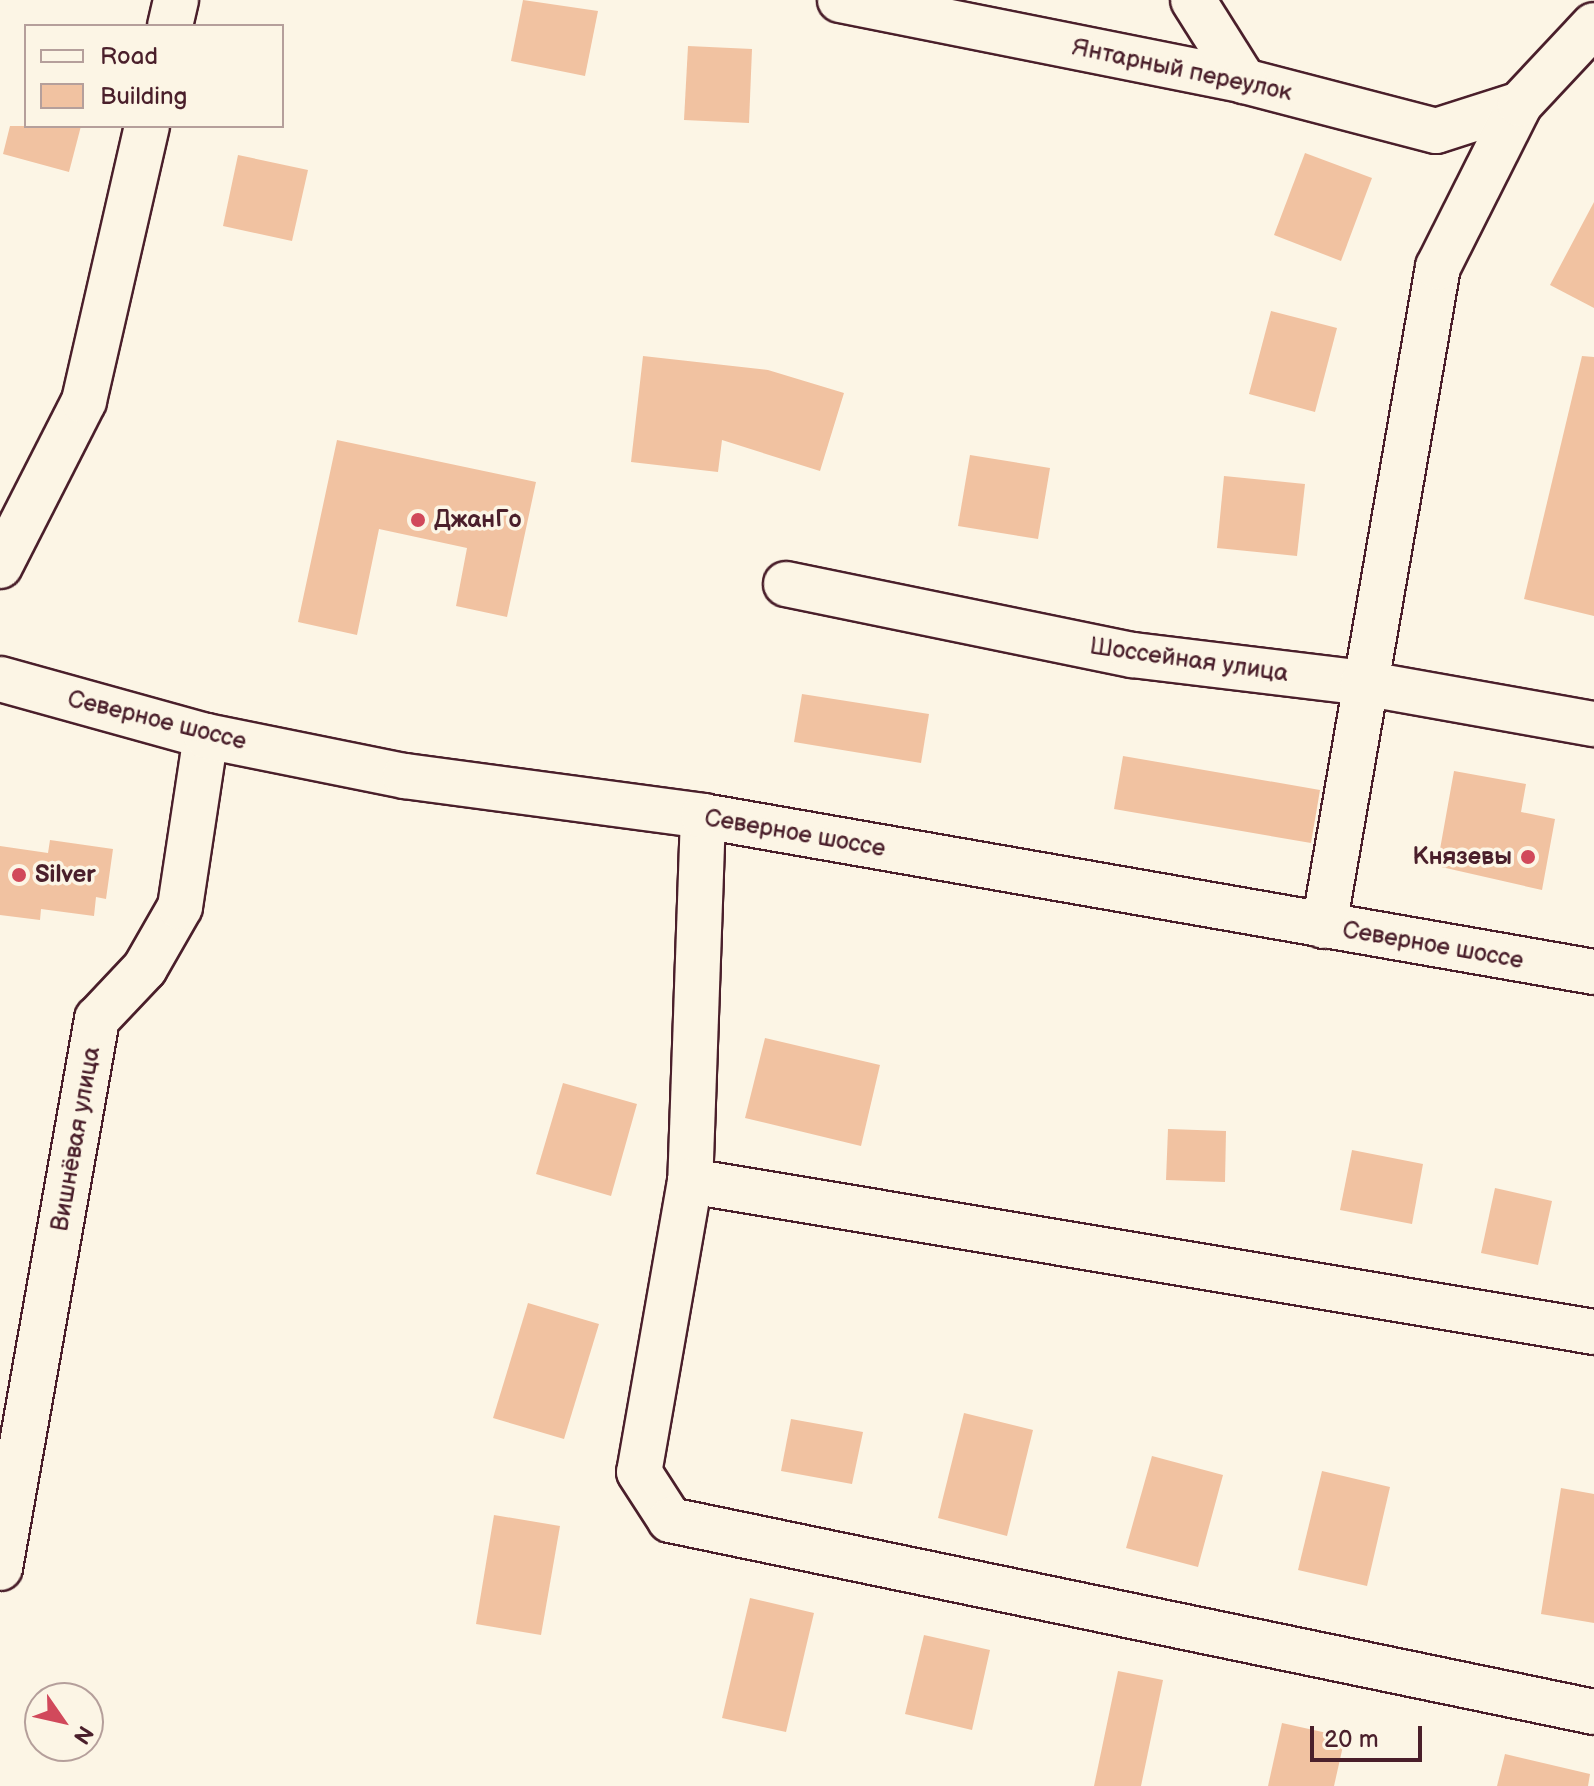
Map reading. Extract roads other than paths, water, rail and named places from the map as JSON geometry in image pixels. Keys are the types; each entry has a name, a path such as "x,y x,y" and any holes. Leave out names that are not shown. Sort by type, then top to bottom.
{"street":[{"path":"170,24 176,0"},
{"name":"Янтарный переулок","path":"840,0 1244,81 1436,131 1520,104"},
{"path":"1193,0 1244,81"},
{"path":"1324,926 1363,683 1438,267 1520,104 1594,25"},
{"path":"0,566 84,401 147,128"},
{"name":"Шоссейная улица","path":"786,584 1133,655 1363,683 1594,724"},
{"name":"Северное шоссе","path":"0,679 206,736 405,776 703,816 1594,972"},
{"name":"Вишнёвая улица","path":"0,1568 97,1019 145,968 180,907 206,736"},
{"path":"703,816 690,1181 639,1472 670,1520 1594,1712"},
{"path":"690,1181 1594,1332"}],"place":[{"name":"ДжанГо","path":"418,520"},
{"name":"Князевы","path":"1528,857"},
{"name":"Silver","path":"19,875"}]}
